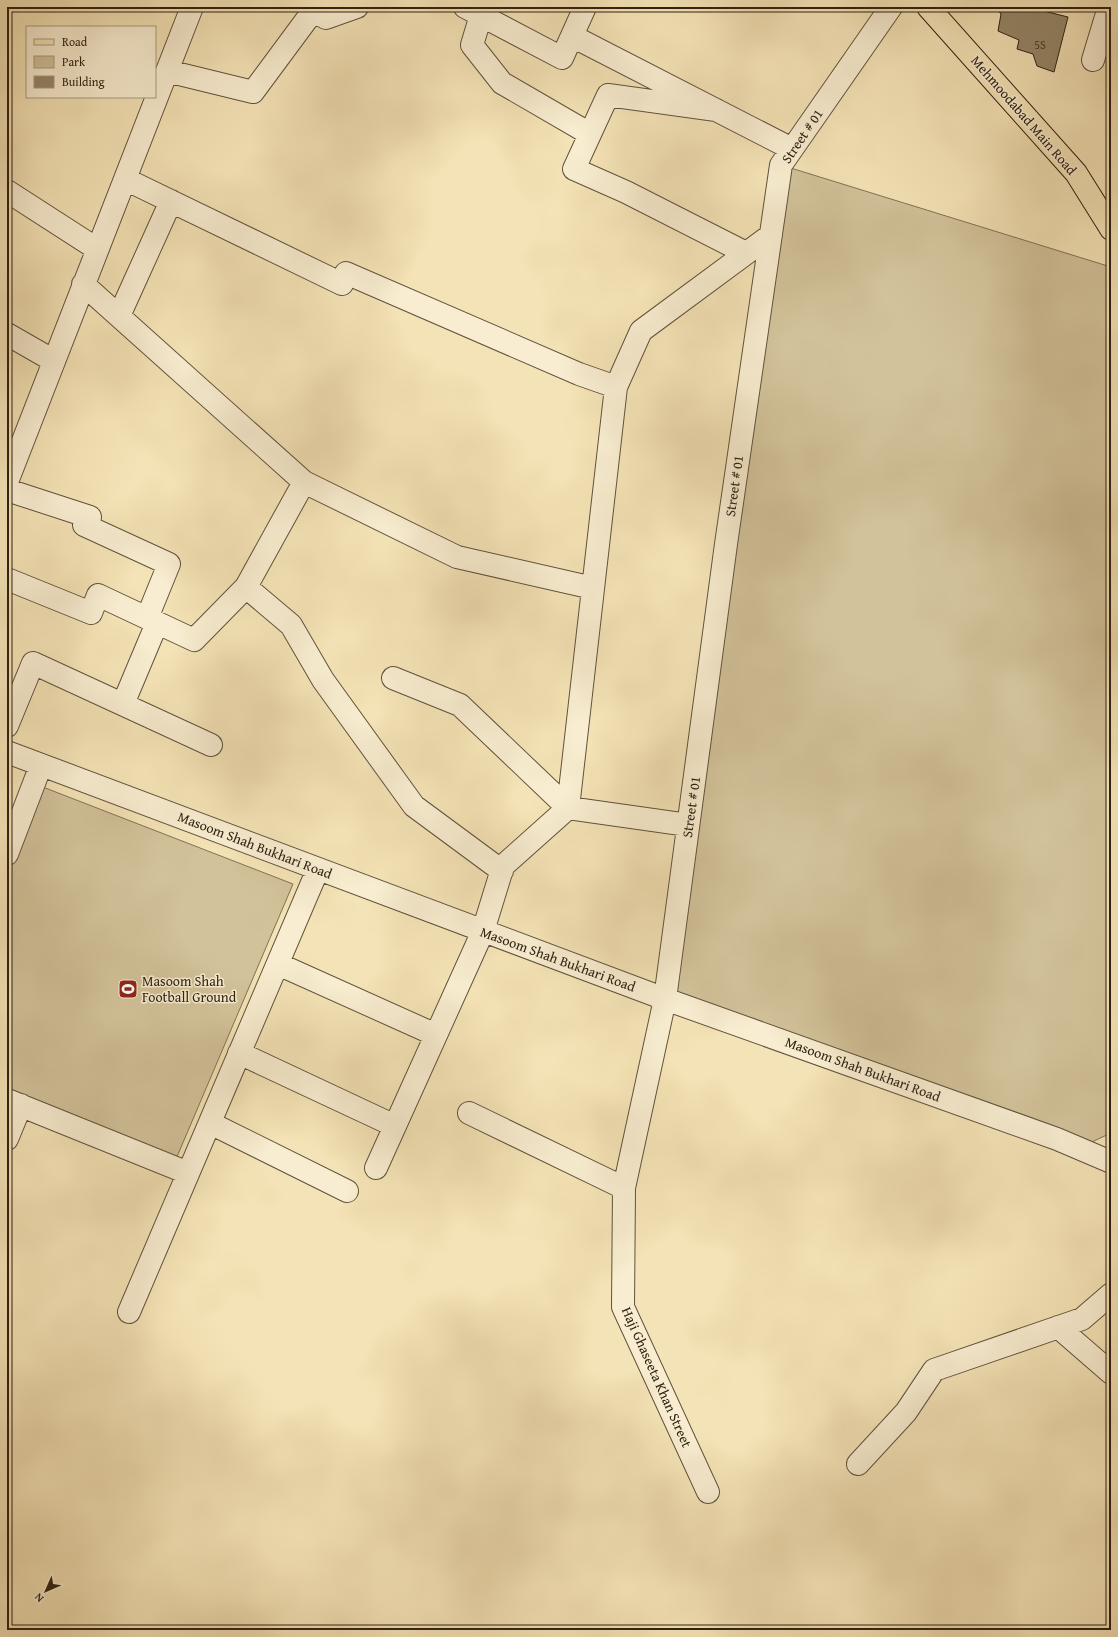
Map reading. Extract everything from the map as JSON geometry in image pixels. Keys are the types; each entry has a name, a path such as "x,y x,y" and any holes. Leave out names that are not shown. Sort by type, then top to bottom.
{"main road":[{"name":"Mehmoodabad Main Road","path":"928,7 1076,173 1111,229"}],"street":[{"path":"7,482 192,7"},
{"path":"167,71 253,92 313,9 326,18 357,7"},
{"path":"586,7 562,58 473,11 472,45 502,83 590,134"},
{"name":"Street # 01","path":"665,999 726,544 781,165 891,7"},
{"path":"1093,60 1108,7"},
{"path":"572,36 792,149"},
{"path":"716,110 608,95 574,169 626,192 746,253"},
{"path":"125,179 342,284 346,273 579,374 616,387"},
{"path":"7,190 97,249"},
{"path":"119,316 171,201"},
{"path":"376,1168 483,931 503,866 568,808 616,387 641,331 771,235"},
{"path":"83,284 304,482 456,557 593,588"},
{"path":"7,334 54,360"},
{"path":"7,579 91,613 98,595 194,640 246,587 304,482"},
{"path":"7,490 90,516 84,525 169,564 152,621 123,704"},
{"path":"246,587 291,624 323,680 414,806 502,871"},
{"path":"7,726 34,663 211,744"},
{"path":"393,678 460,705 568,808 688,825"},
{"name":"Masoom Shah Bukhari Road","path":"7,752 665,999 1057,1139 1111,1162"},
{"path":"7,854 41,765"},
{"path":"129,1312 318,869"},
{"path":"278,964 436,1035"},
{"name":"Haji Ghaseeta Khan Street","path":"665,999 624,1188 623,1307 708,1492"},
{"path":"240,1053 395,1126"},
{"path":"7,1139 14,1102 188,1173"},
{"path":"469,1113 624,1188"},
{"path":"210,1123 347,1191"},
{"path":"858,1464 906,1412 934,1370 1082,1319 1111,1294"},
{"path":"1058,1327 1111,1373"}],"green space":[{"path":"781,165 1111,267 1111,1133 1079,1148 665,999"},
{"name":"Masoom Shah Football Ground","path":"35,784 293,884 176,1159 7,1094 7,853"}],"building":[{"path":"995,7 1028,7 1068,17 1054,72 1037,66 1033,54 1017,49 1019,40 998,31 1001,14"}],"place":[{"name":"Masoom Shah Football Ground","path":"128,989"}]}
